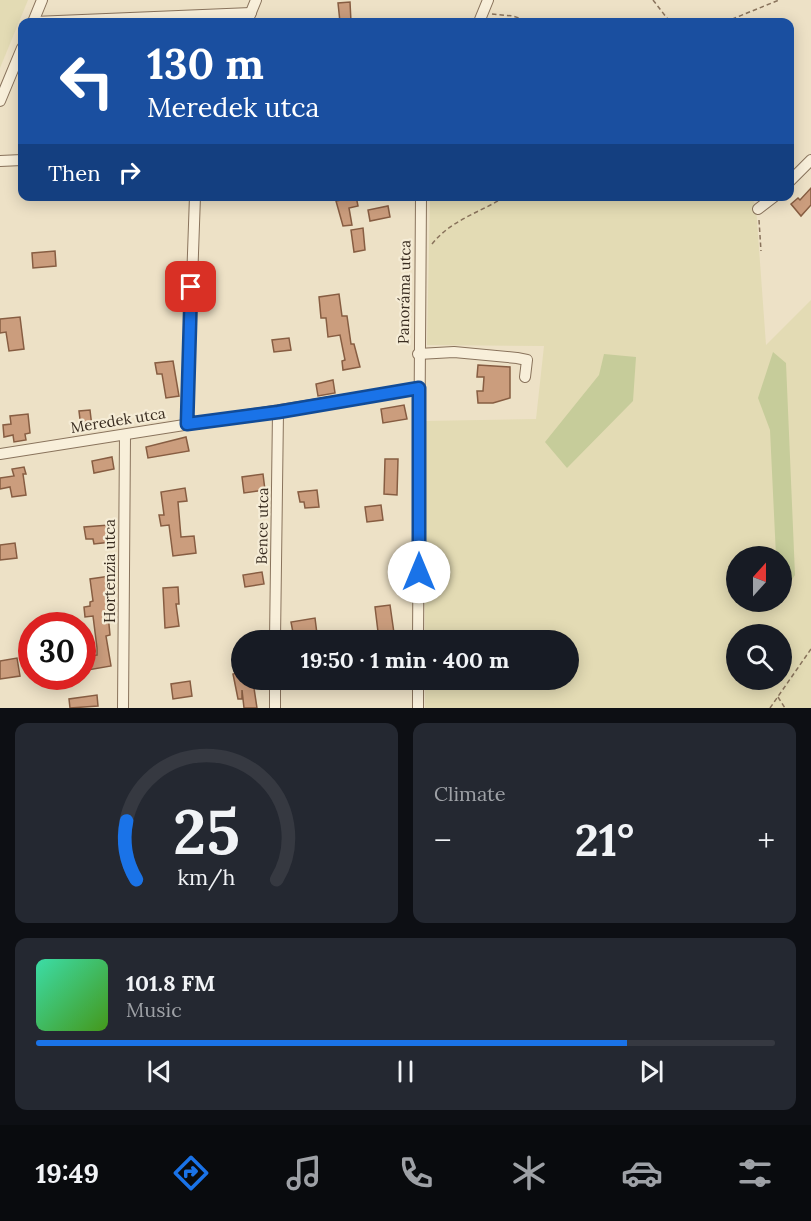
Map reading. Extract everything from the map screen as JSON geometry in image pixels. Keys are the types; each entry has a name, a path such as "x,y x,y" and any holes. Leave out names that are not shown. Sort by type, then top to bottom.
{"street":[{"path":"35,18 42,0"},
{"path":"249,18 256,0"},
{"path":"481,18 488,0"},
{"path":"0,101 18,58"},
{"path":"0,161 18,160"},
{"path":"794,177 811,160"},
{"path":"187,424 195,201"},
{"name":"Panoráma utca","path":"418,630 418,354 421,201"},
{"path":"758,209 768,201"},
{"path":"418,354 454,352 527,360 525,377"},
{"name":"Meredek utca","path":"0,454 419,388"},
{"name":"Bence utca","path":"275,630 278,412"},
{"name":"Hortenzia utca","path":"123,708 125,435"},
{"path":"274,708 275,690"},
{"path":"418,690 418,708"}],"path":[{"path":"653,0 667,18"},
{"path":"735,18 778,0"},
{"path":"481,18 513,16 519,18"},
{"path":"420,259 439,235 457,221 496,201"},
{"path":"758,209 761,251"},
{"path":"770,708 811,649"},
{"path":"778,696 785,708"}],"shaded area":[{"path":"0,0 28,0 21,18 18,18 18,24 0,68"},
{"path":"430,201 754,201 756,207 766,345 811,300 811,708 425,708 425,690 579,690 579,630 425,630 424,421 536,419 544,346 427,345"}],"green space":[{"path":"773,352 786,363 795,575 792,580 792,546 776,546 770,430 758,398"},
{"path":"604,354 636,357 633,401 567,468 545,442 599,375"}],"building":[{"path":"350,2 351,18 340,18 338,3"},
{"path":"811,188 811,205 801,216 791,204 798,198 800,200"},
{"path":"336,201 357,201 358,206 349,208 352,225 343,226"},
{"path":"388,206 390,217 370,221 368,210"},
{"path":"363,228 365,250 354,252 351,230"},
{"path":"55,251 56,266 33,268 32,253"},
{"path":"339,294 342,316 347,316 351,344 354,344 360,367 343,370 342,361 345,360 340,335 328,337 326,318 321,318 319,297"},
{"path":"20,317 24,349 9,351 6,332 0,333 0,319"},
{"path":"289,338 291,350 274,352 272,340"},
{"path":"173,361 179,396 166,398 162,374 157,374 155,363"},
{"path":"478,365 510,367 510,398 493,403 478,403 477,391 483,391 484,377 477,377"},
{"path":"333,380 335,393 318,396 316,384"},
{"path":"404,405 407,419 383,423 381,409"},
{"path":"90,410 92,427 81,428 79,411"},
{"path":"28,414 30,433 25,434 26,440 14,442 13,435 4,437 3,425 11,424 10,416"},
{"path":"186,437 189,451 148,458 146,447"},
{"path":"112,457 114,469 94,473 92,461"},
{"path":"385,459 398,459 397,495 384,494"},
{"path":"24,467 26,495 12,497 10,487 0,489 0,478 14,476 12,469"},
{"path":"263,474 265,490 244,493 242,477"},
{"path":"185,488 187,501 178,502 181,537 194,536 196,553 173,556 169,525 161,526 159,515 164,515 161,492"},
{"path":"317,490 319,507 305,508 304,502 300,502 298,492"},
{"path":"381,505 383,520 367,522 365,507"},
{"path":"109,525 111,542 94,544 93,539 86,539 84,527"},
{"path":"15,543 17,558 0,560 0,545"},
{"path":"262,572 264,584 245,587 243,575"},
{"path":"110,576 112,592 106,593 110,635 106,636 111,666 96,669 96,612 84,612 84,607 90,606 90,602 93,601 90,579"},
{"path":"178,587 179,604 176,604 179,626 165,628 163,588"},
{"path":"390,605 394,630 378,630 375,607"},
{"path":"315,618 316,630 292,630 291,622"},
{"path":"17,658 18,676 0,679 0,661"},
{"path":"190,681 192,696 173,699 171,684"},
{"path":"236,690 242,690 242,699 238,699"},
{"path":"242,690 254,690 257,708 244,708"},
{"path":"97,695 98,706 70,708 69,699"}],"route":[{"path":"191,287 187,424 278,412 419,388 419,572"}]}
